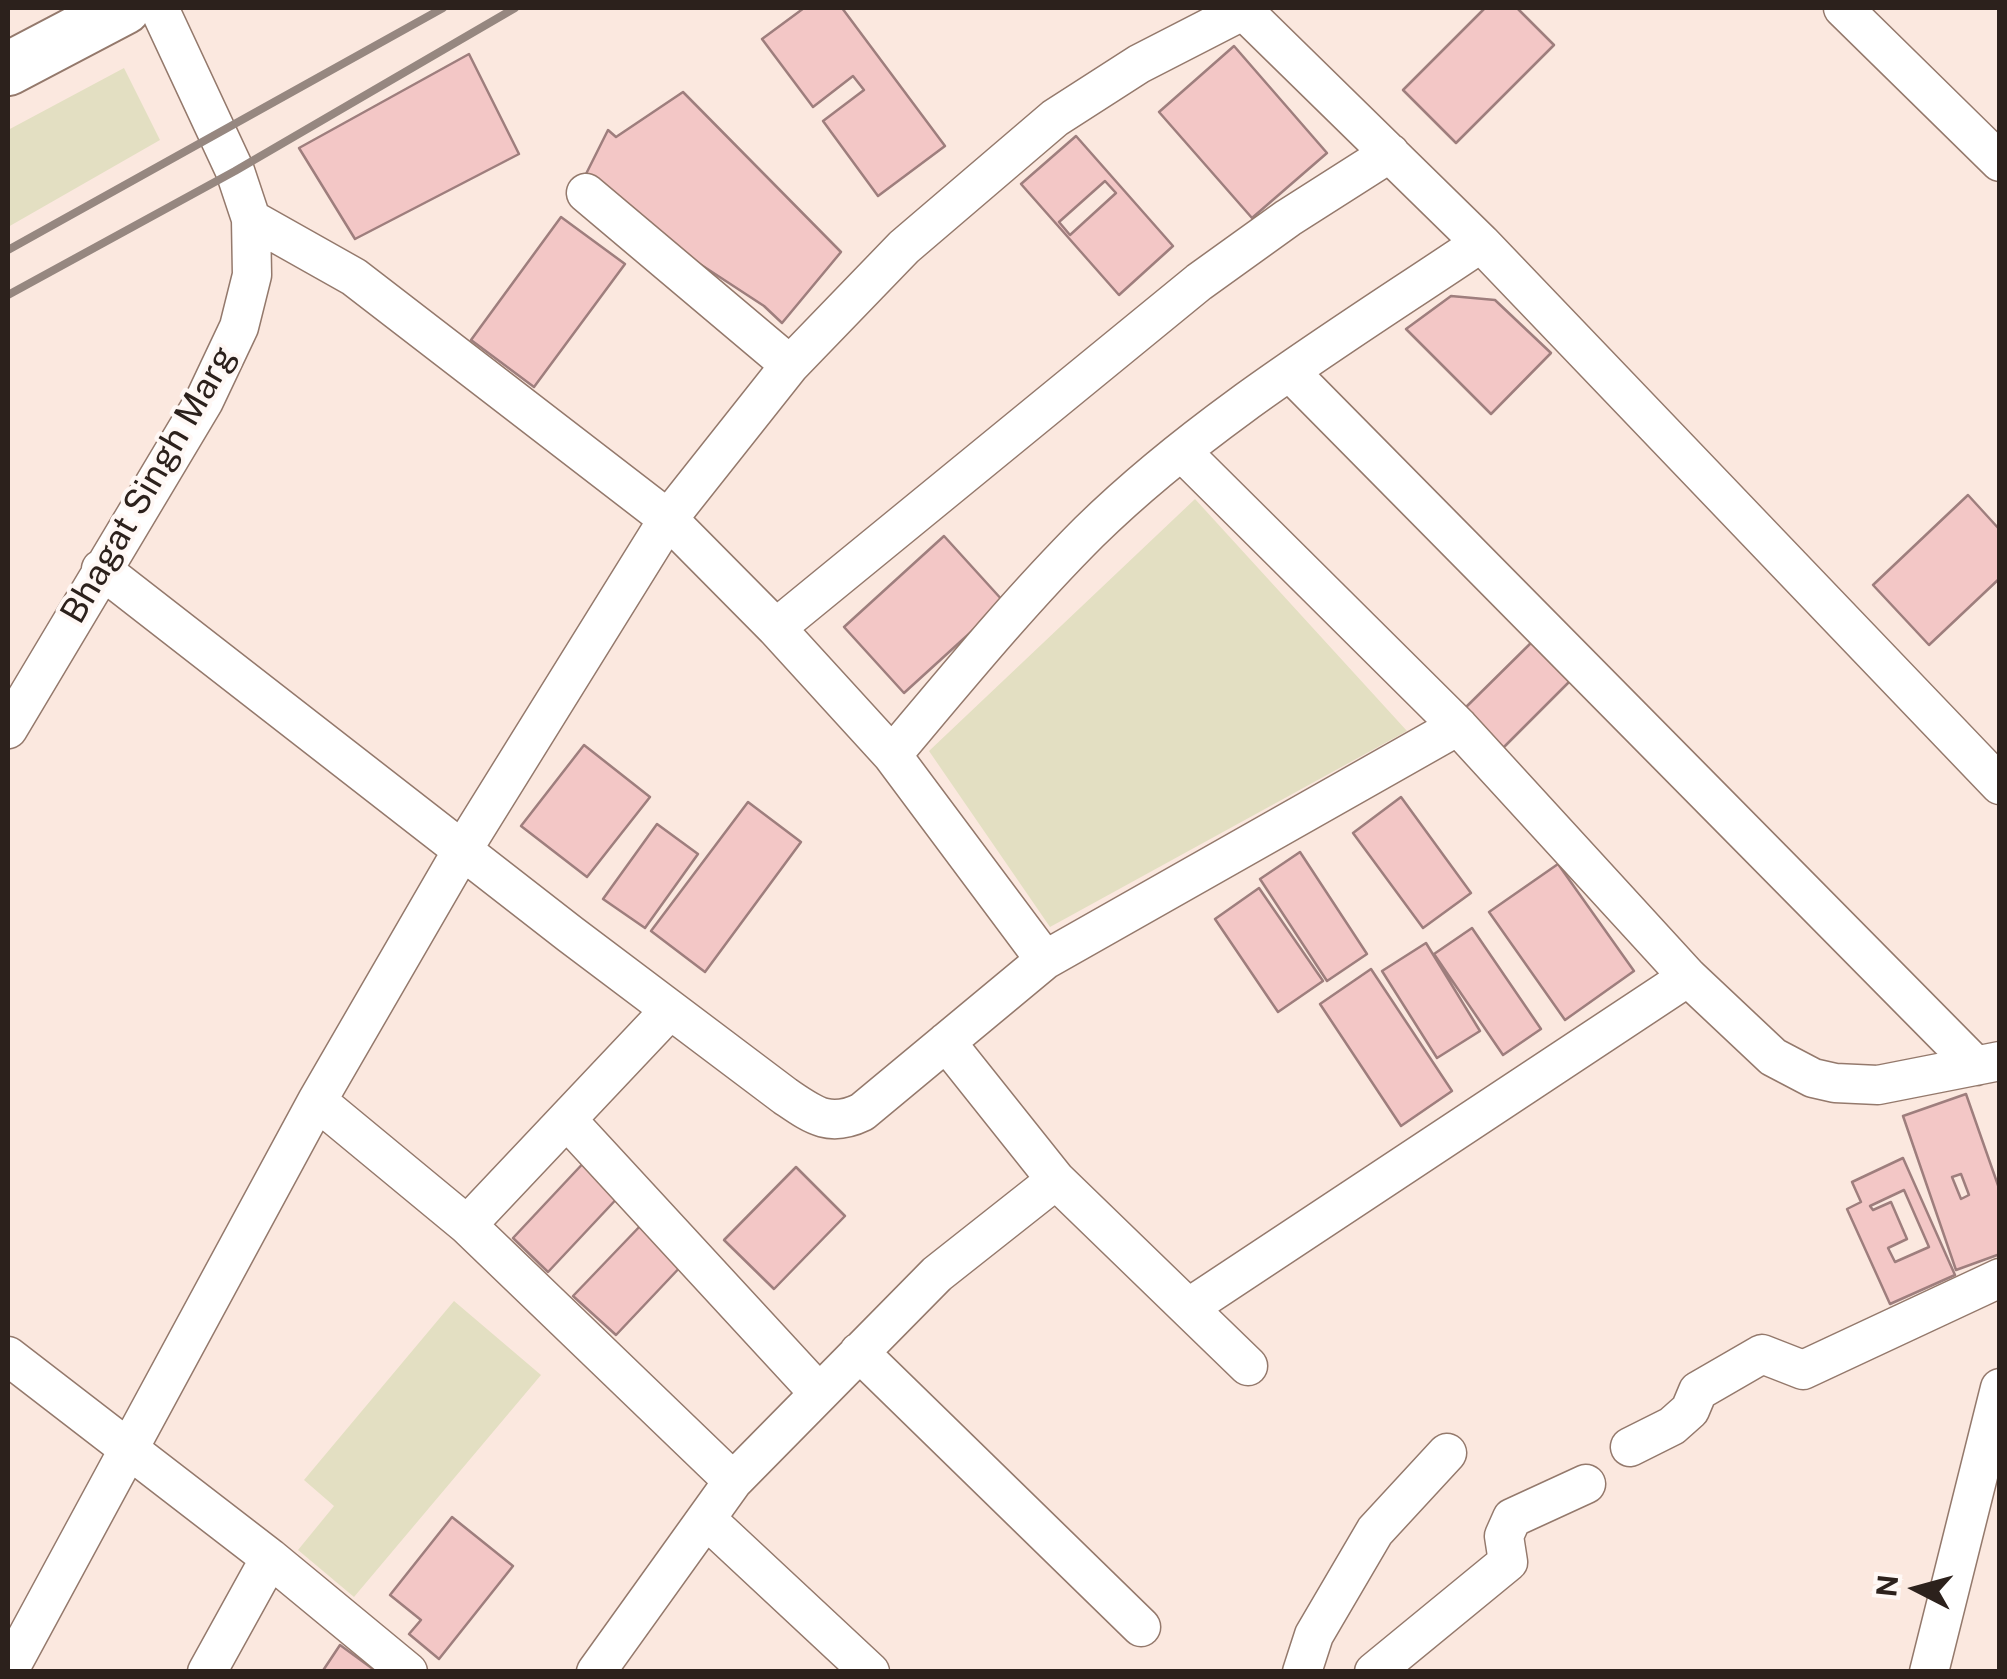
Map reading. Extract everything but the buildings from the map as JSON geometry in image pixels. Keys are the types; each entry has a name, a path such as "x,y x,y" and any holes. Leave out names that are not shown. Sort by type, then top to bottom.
{"main road":[{"path":"8,69 124,8"}],"street":[{"name":"Bhagat Singh Marg","path":"8,729 204,400 238,327 252,275 251,219 235,172 159,8"},
{"path":"1843,8 2000,162"},
{"path":"8,1672 316,1101 463,849 668,519 790,366 904,247 1055,118 1139,64 1246,9 1481,243 2000,784"},
{"path":"776,628 1199,282 1288,218 1390,154"},
{"path":"586,193 790,366"},
{"path":"251,219 354,277 668,519 776,628 892,755 1046,960"},
{"path":"892,755 994,634 1090,531 1182,452 1290,372 1481,243"},
{"path":"1290,372 1988,1063"},
{"path":"1182,452 1458,726 1688,977 1773,1057 1813,1078 1878,1085 1988,1063"},
{"path":"102,569 785,1096 811,1114 844,1121 862,1112 1046,960 1458,726"},
{"path":"1188,1308 1688,977"},
{"path":"467,1225 670,1010"},
{"path":"946,1042 1056,1180 1248,1366"},
{"path":"316,1101 467,1225 733,1481"},
{"path":"568,1121 818,1392"},
{"path":"596,1672 733,1481 937,1274 1056,1180"},
{"path":"1630,1448 1672,1426 1690,1410 1698,1391 1762,1354 1802,1370 2000,1278"},
{"path":"859,1352 1141,1626"},
{"path":"8,1356 270,1558 408,1672"},
{"path":"1929,1672 2000,1388"},
{"path":"1302,1672 1314,1635 1374,1531 1447,1453"},
{"path":"1374,1672 1508,1562 1504,1536 1512,1518 1586,1484"},
{"path":"706,1520 870,1672"},
{"path":"208,1672 270,1558"}],"shaded area":[{"path":"124,68 160,140 8,227 8,130"},
{"path":"1195,499 1407,731 1050,927 929,751"},
{"path":"454,1301 541,1375 354,1597 298,1550 334,1506 304,1480"}],"railway":[{"path":"8,250 443,8"},
{"path":"8,295 235,171 515,8"}]}
